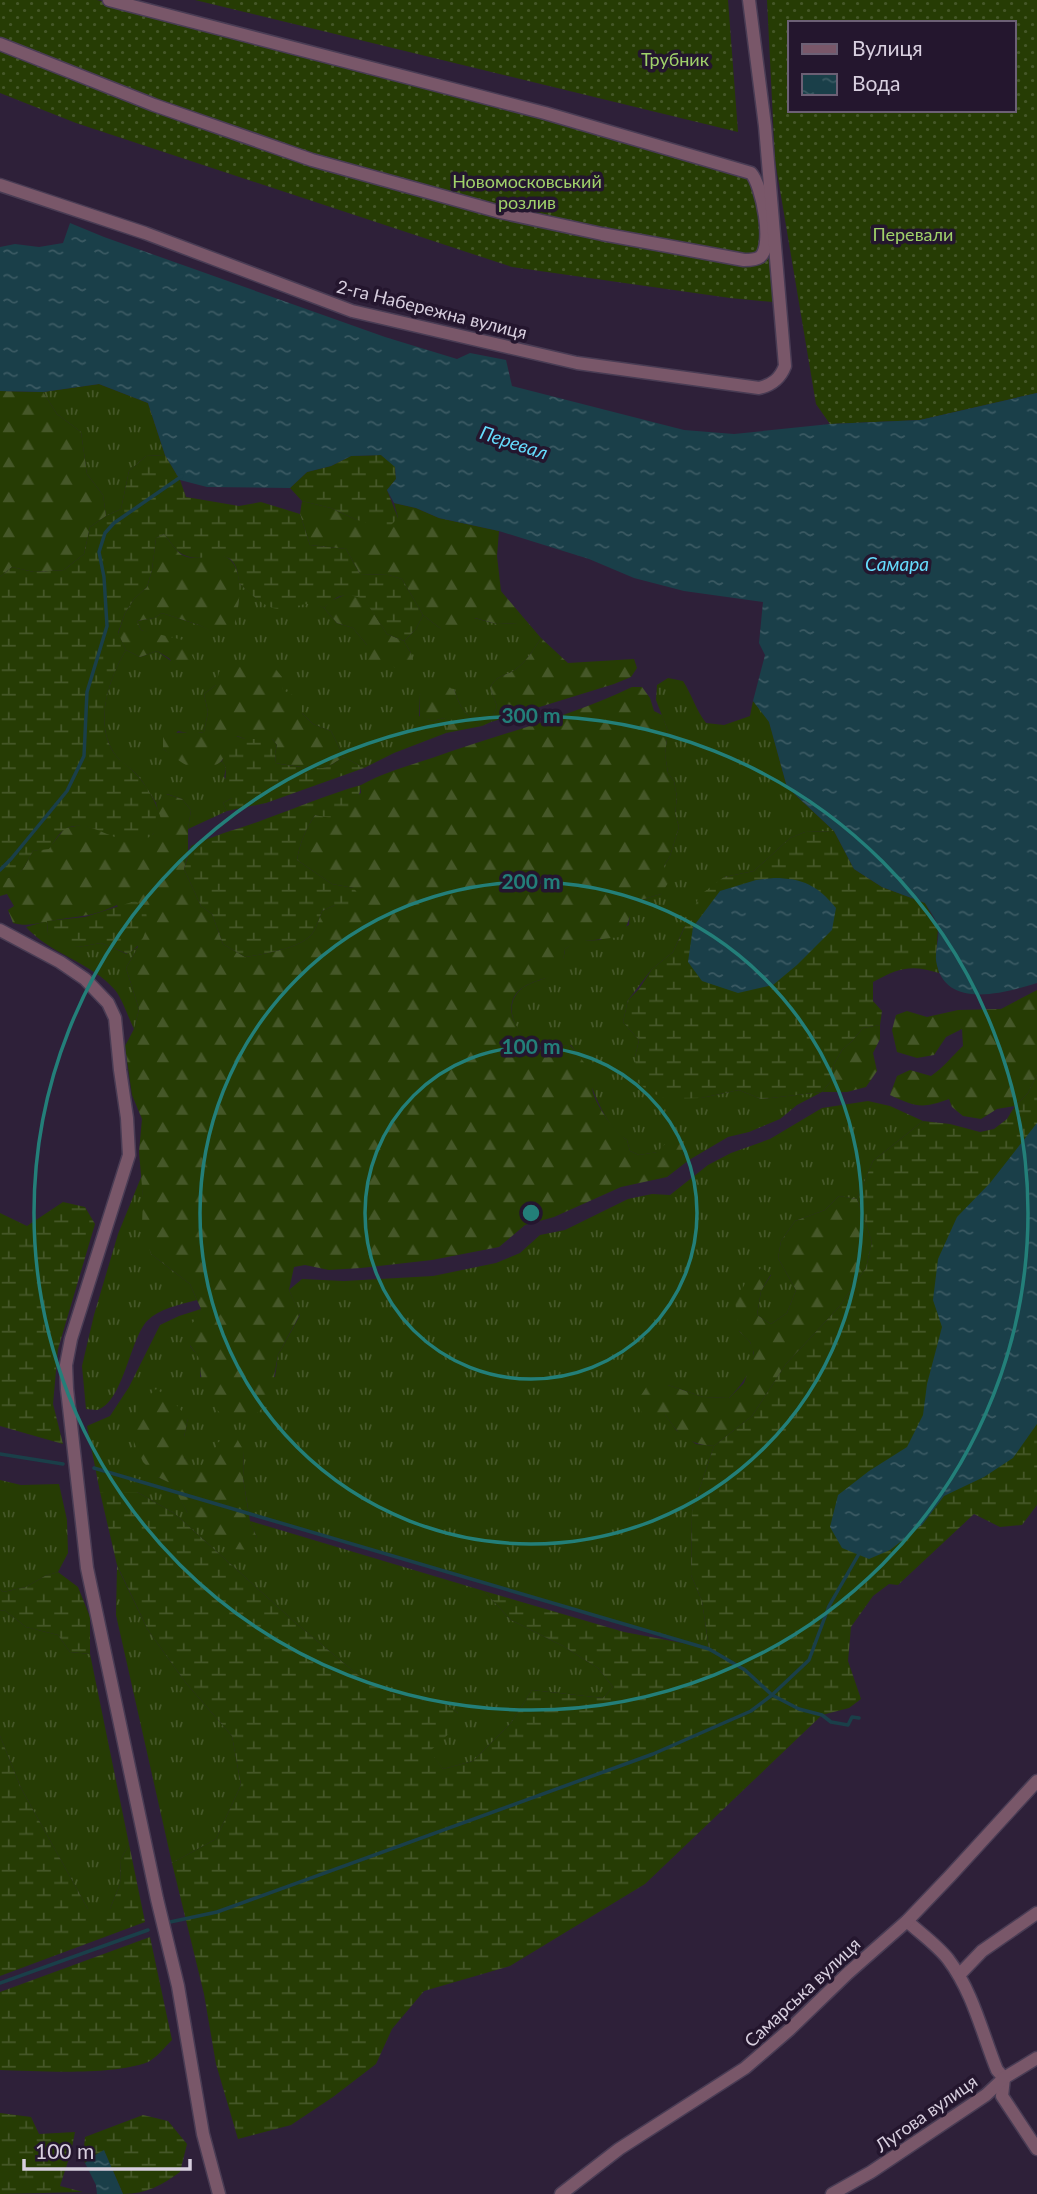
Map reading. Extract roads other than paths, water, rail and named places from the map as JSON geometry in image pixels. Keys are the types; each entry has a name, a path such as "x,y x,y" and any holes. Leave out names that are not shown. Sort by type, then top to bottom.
{"street":[{"path":"0,44 155,105 312,160 500,212 744,260 761,256 765,250 767,237 761,192 751,173 545,113 109,0"},
{"name":"2-га Набережна вулиця","path":"0,185 145,233 352,311 564,360 759,388 770,386 785,366 765,125 749,0"},
{"path":"0,930 60,962 85,979 108,1003 115,1018 129,1155 71,1339 66,1365 69,1425 87,1568 156,1899 178,1986 196,2097 217,2190"},
{"name":"Самарська вулиця","path":"561,2194 619,2149 745,2068 789,2030 950,1877 1037,1780"},
{"path":"959,1975 982,1951 1037,1913"},
{"path":"907,1920 946,1957 959,1975 997,2070 1004,2078 1002,2096 1037,2149"},
{"name":"Лугова вулиця","path":"832,2194 871,2172 986,2095 1004,2078 1037,2058"}],"water":[{"name":"Самара","path":"70,223 385,337 457,359 470,353 506,360 512,386 684,430 734,434 830,424 920,420 1037,393 1037,983 993,994 963,992 950,987 941,976 936,960 938,927 925,903 882,887 854,869 834,831 787,787 769,722 753,701 765,655 759,643 763,602 684,591 634,578 589,559 394,503 387,490 396,479 395,467 381,455 351,456 331,466 307,472 290,488 207,487 180,480 165,455 148,403 99,384 43,392 0,391 0,247 15,244 39,247 63,243"},
{"path":"774,878 802,882 823,894 836,908 832,930 773,985 738,993 702,981 688,962 693,927 720,891 756,880"},
{"path":"1037,1123 1037,1424 1013,1458 984,1477 944,1496 922,1525 890,1550 869,1559 842,1548 830,1527 838,1495 907,1447 923,1415 927,1384 942,1327 933,1300 938,1259 957,1217 990,1183"},
{"path":"104,2150 123,2194 97,2194 96,2185 85,2163"}],"waterway":[{"path":"0,870 67,791 84,756 87,692 107,626 104,577 99,552 105,533 114,523 182,476"},
{"path":"0,1454 63,1464"},
{"path":"94,1468 709,1649 745,1670 772,1695 799,1709 822,1715 831,1722 848,1725 852,1717 859,1718"},
{"path":"170,1922 217,1912 653,1754 751,1711 809,1660 829,1606 860,1552"},
{"path":"0,1983 148,1930"}],"park label":[{"name":"Трубник","path":"675,59"},
{"name":"Новомосковський розлив","path":"527,191"},
{"name":"Перевали","path":"913,234"}],"water label":[{"name":"Перевал","path":"514,442"}]}
